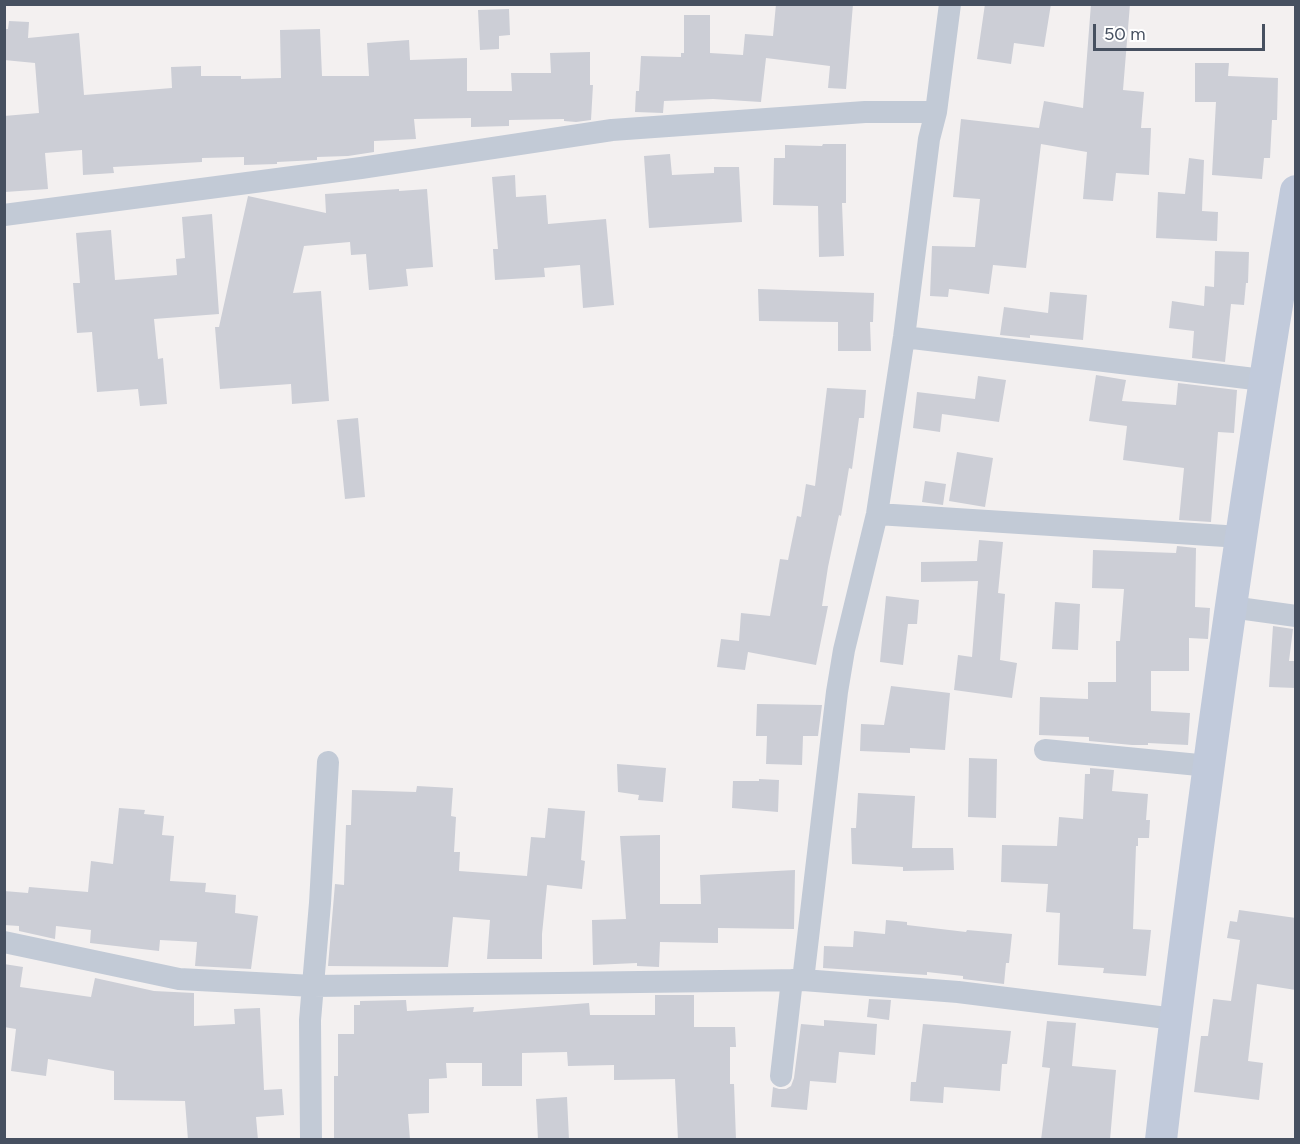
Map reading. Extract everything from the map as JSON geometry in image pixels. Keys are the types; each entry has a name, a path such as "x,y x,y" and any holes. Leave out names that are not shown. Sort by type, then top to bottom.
{"street":[{"path":"781,1076 798,980 844,650 877,514 950,4"},
{"path":"4,215 361,168 612,130 865,112 936,112"},
{"path":"1161,1140 1209,766 1263,381 1296,191"},
{"path":"904,337 1263,381"},
{"path":"877,514 1241,537"},
{"path":"1231,607 1296,616"},
{"path":"1045,750 1209,766"},
{"path":"311,1140 310,1020 320,903 328,762"},
{"path":"4,942 179,979 313,986 798,980 958,992 1175,1019"}],"building":[{"path":"776,4 853,4 846,89 828,88 830,66 766,58 761,102 713,99 664,101 663,113 635,112 641,56 681,57 681,53 684,53 684,15 710,15 710,53 743,55 745,34 773,36"},
{"path":"985,4 1051,4 1044,47 1014,43 1011,64 977,59"},
{"path":"1091,4 1130,4 1123,90 1144,92 1141,128 1151,128 1149,175 1116,173 1113,201 1083,199 1087,152 1041,144 1026,268 993,265 989,294 949,289 948,297 930,296 932,246 975,247 980,199 953,197 961,119 1039,128 1044,101 1083,108"},
{"path":"509,9 510,35 499,36 499,49 480,50 478,10"},
{"path":"9,21 29,22 28,38 79,33 84,95 172,88 171,67 201,66 201,76 241,76 241,79 281,78 280,30 320,29 322,76 369,76 367,43 409,40 410,60 467,58 467,91 512,91 511,73 551,73 550,53 590,52 590,85 593,85 591,120 576,122 564,121 564,119 509,120 509,126 471,127 471,118 414,119 416,139 374,141 374,152 317,157 317,160 277,162 277,164 244,165 244,157 202,158 202,162 113,167 114,173 83,175 82,150 45,153 48,189 5,192 4,116 39,113 35,63 4,60 4,29 8,29"},
{"path":"1195,63 1229,63 1228,76 1278,78 1277,120 1272,120 1270,158 1264,158 1262,179 1212,175 1216,102 1195,102"},
{"path":"823,144 846,144 846,203 842,203 844,256 819,257 818,206 773,205 774,158 785,158 785,145 822,146"},
{"path":"670,154 672,175 714,173 714,167 739,167 742,222 649,228 644,156"},
{"path":"1189,158 1204,160 1202,211 1218,212 1217,241 1156,238 1158,192 1185,194"},
{"path":"515,175 516,197 546,195 548,224 606,219 614,305 583,308 580,265 544,268 545,277 495,280 493,249 498,249 492,177"},
{"path":"399,189 399,191 427,189 433,267 406,269 408,286 369,290 366,254 351,255 350,242 304,246 293,293 321,291 329,401 292,404 291,384 220,389 215,327 219,327 248,196 326,213 325,194"},
{"path":"212,214 219,314 154,319 158,359 163,358 167,404 140,406 138,389 97,392 92,332 77,333 73,283 80,283 76,233 111,230 115,280 177,275 176,259 185,258 182,217"},
{"path":"1215,251 1249,252 1248,283 1246,283 1244,305 1231,304 1225,362 1192,358 1194,331 1169,328 1172,301 1204,306 1205,286 1214,287"},
{"path":"758,289 874,293 873,322 870,322 871,351 838,351 838,322 759,321"},
{"path":"1050,292 1087,295 1083,340 1030,335 1030,338 1000,335 1004,307 1048,313"},
{"path":"1096,375 1126,380 1122,401 1176,405 1178,383 1237,390 1234,433 1218,432 1211,522 1179,520 1184,468 1123,460 1127,426 1089,421"},
{"path":"978,376 1006,380 999,422 942,414 940,432 913,428 917,392 975,399"},
{"path":"827,388 866,390 864,418 859,418 852,469 849,468 841,516 839,515 828,567 822,606 828,606 816,665 748,652 745,670 717,667 721,639 739,641 741,613 770,616 780,559 788,560 797,516 801,517 806,484 815,486"},
{"path":"358,418 365,497 345,499 337,420"},
{"path":"957,452 993,458 985,507 949,501"},
{"path":"925,481 946,484 943,505 922,502"},
{"path":"979,540 1003,542 998,593 1005,594 1000,660 1017,663 1012,698 954,690 958,655 972,657 978,581 921,582 921,562 977,561"},
{"path":"1177,546 1196,548 1195,607 1210,608 1208,639 1189,638 1189,671 1151,671 1151,711 1190,713 1188,745 1148,743 1148,745 1132,745 1089,741 1089,737 1039,735 1040,697 1088,699 1088,682 1116,682 1116,641 1120,641 1124,589 1092,588 1093,550 1176,553"},
{"path":"886,596 919,600 917,624 908,624 903,665 880,662"},
{"path":"1055,602 1080,604 1078,650 1052,649"},
{"path":"1273,626 1293,629 1289,661 1296,661 1296,688 1269,687"},
{"path":"891,686 950,693 945,750 910,748 910,753 860,751 861,724 884,725"},
{"path":"757,704 822,705 818,736 803,736 802,765 766,764 767,736 756,736"},
{"path":"969,758 997,759 996,818 968,817"},
{"path":"617,764 666,768 663,802 638,800 639,795 618,792"},
{"path":"1090,768 1114,770 1112,791 1148,794 1146,820 1150,820 1149,838 1138,838 1138,846 1136,846 1133,929 1151,930 1146,976 1103,973 1104,968 1058,965 1060,913 1046,912 1048,884 1001,882 1002,845 1057,846 1059,817 1083,819 1085,774 1090,774"},
{"path":"759,779 779,780 778,812 732,808 733,781 759,781"},
{"path":"417,786 453,788 451,816 456,817 454,852 460,852 459,871 527,876 531,837 545,838 548,808 585,811 581,860 585,861 582,889 547,885 542,959 487,959 490,920 453,917 448,967 328,966 335,884 344,885 346,825 351,825 352,790 416,792"},
{"path":"858,793 915,796 912,848 953,848 954,870 903,871 903,867 852,864 851,828 856,828"},
{"path":"119,808 145,810 144,814 164,816 162,835 174,836 170,881 206,883 205,892 236,895 235,913 258,916 251,969 195,966 197,942 160,940 159,951 90,943 91,930 56,926 55,939 19,931 19,926 4,925 4,891 28,893 29,887 88,892 91,861 113,864"},
{"path":"660,835 660,904 701,904 700,875 795,870 794,929 718,928 718,943 660,942 659,967 637,966 637,963 593,965 592,920 626,919 620,836"},
{"path":"1239,910 1296,918 1296,990 1257,984 1248,1061 1263,1063 1259,1100 1194,1092 1201,1036 1208,1036 1213,999 1231,1001 1240,940 1227,938 1230,921 1237,922"},
{"path":"886,920 907,922 907,925 966,932 967,930 1012,934 1004,984 927,972 927,975 823,968 824,946 853,947 854,931 885,934"},
{"path":"4,964 23,967 20,987 91,997 95,978 154,991 194,993 194,1026 235,1024 234,1009 260,1008 264,1090 282,1089 284,1115 256,1117 258,1140 188,1140 185,1101 114,1100 114,1071 48,1059 46,1076 11,1071 16,1029 4,1027"},
{"path":"655,995 694,995 694,1027 735,1027 736,1047 730,1047 730,1084 734,1084 736,1140 678,1140 675,1079 614,1080 614,1065 568,1066 567,1052 522,1053 522,1086 482,1086 482,1063 446,1063 447,1078 429,1079 429,1113 408,1114 410,1140 334,1140 334,1076 338,1076 338,1034 354,1034 354,1005 360,1005 360,1001 406,1000 407,1011 474,1007 473,1012 589,1003 590,1015 655,1015"},
{"path":"869,999 891,1000 889,1020 867,1017"},
{"path":"824,1020 877,1024 875,1055 839,1052 836,1083 810,1081 807,1110 771,1107 773,1087 786,1089 791,1086 794,1078 801,1024 824,1026"},
{"path":"1047,1021 1076,1023 1072,1066 1116,1070 1110,1140 1041,1140 1050,1068 1042,1067"},
{"path":"923,1024 1011,1031 1007,1064 1002,1064 1000,1091 944,1087 943,1103 910,1101 911,1082 916,1082"},
{"path":"567,1097 569,1140 538,1140 536,1099"}]}
